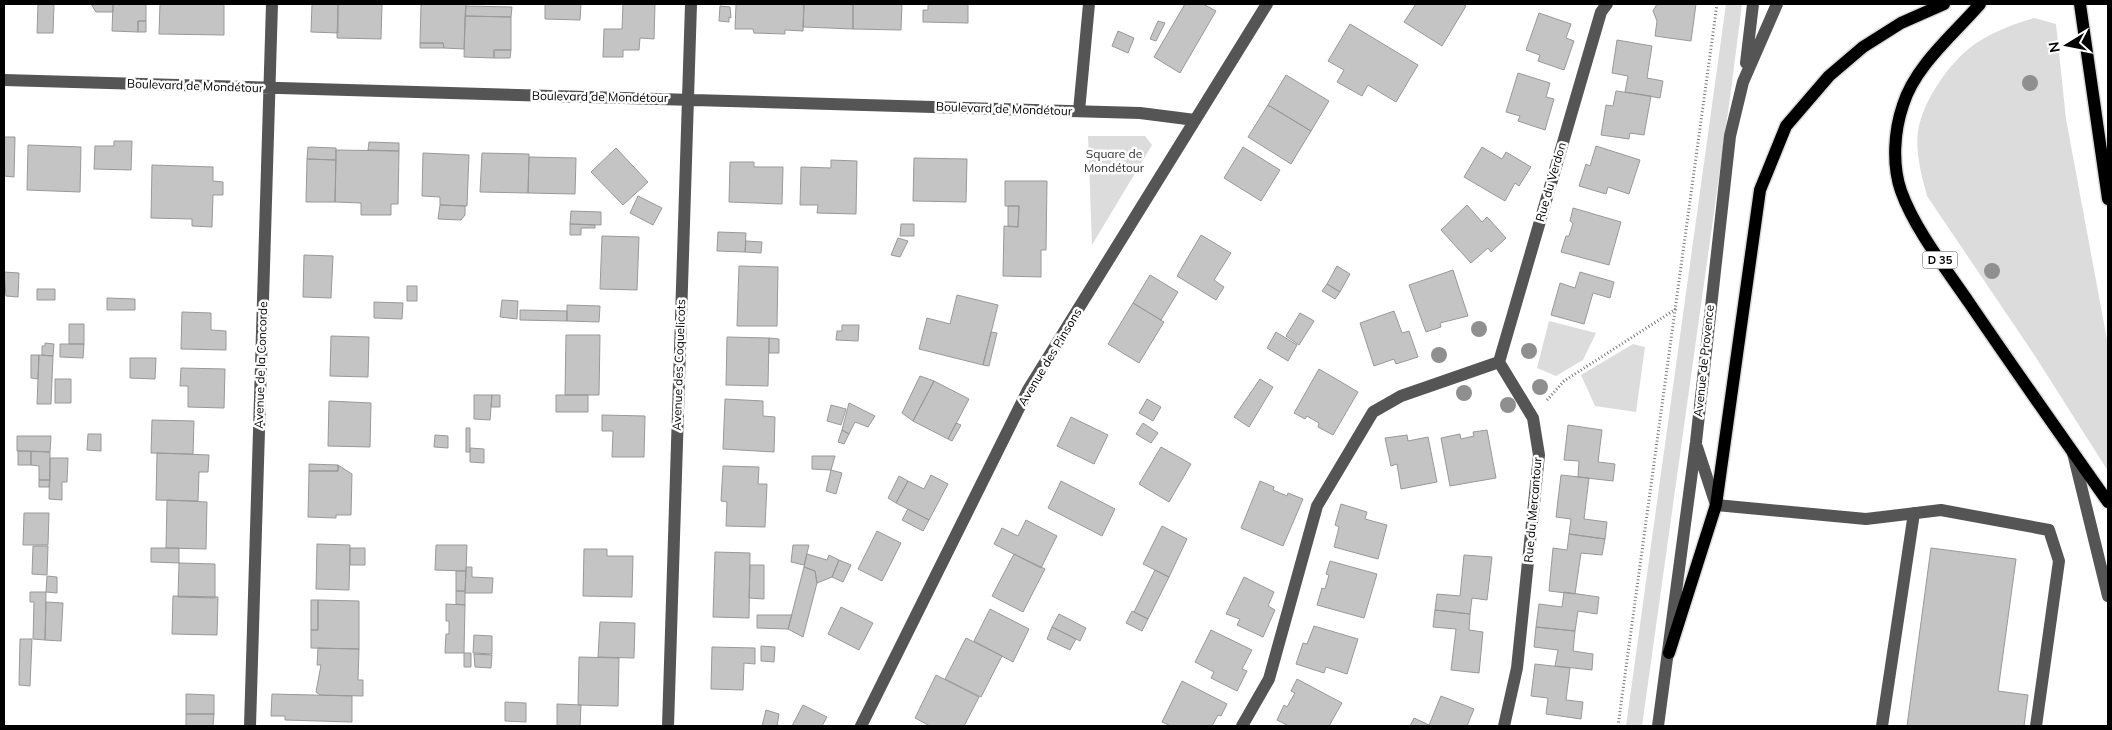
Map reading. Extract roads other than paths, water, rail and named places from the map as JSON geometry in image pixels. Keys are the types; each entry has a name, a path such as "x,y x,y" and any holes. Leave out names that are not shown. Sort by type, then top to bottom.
{"main road":[{"path":"1669,653 1716,504 1760,190 1786,126 1829,76 1863,47 1901,23 1944,4"},
{"name":"D 35","path":"1980,4 1922,68 1903,104 1896,132 1898,178 1901,192 1939,260 2108,502"},
{"path":"2080,4 2108,198"}],"street":[{"name":"Avenue de la Concorde","path":"250,726 272,4"},
{"name":"Avenue des Coquelicots","path":"668,726 691,4"},
{"path":"1079,112 1089,4"},
{"name":"Avenue des Pinsons","path":"861,726 1028,390 1267,4"},
{"name":"Rue du Verdon","path":"1498,362 1601,12 1607,4"},
{"path":"1743,82 1753,4"},
{"name":"Avenue de Provence","path":"1658,726 1696,442 1723,183 1730,136 1743,82 1776,4"},
{"name":"Boulevard de Mondétour","path":"4,80 1140,113 1195,120"},
{"path":"1242,726 1269,679 1317,506 1373,412 1401,396 1498,362"},
{"name":"Rue du Mercantour","path":"1498,362 1532,418 1538,455 1517,668 1504,726"},
{"path":"1696,442 1716,504 1866,519 1941,510 2049,530 2059,561 2036,726"},
{"path":"2073,453 2108,596"},
{"path":"1882,726 1914,513"}],"park label":[{"name":"Square de Mondétour","path":"1114,161"}]}
